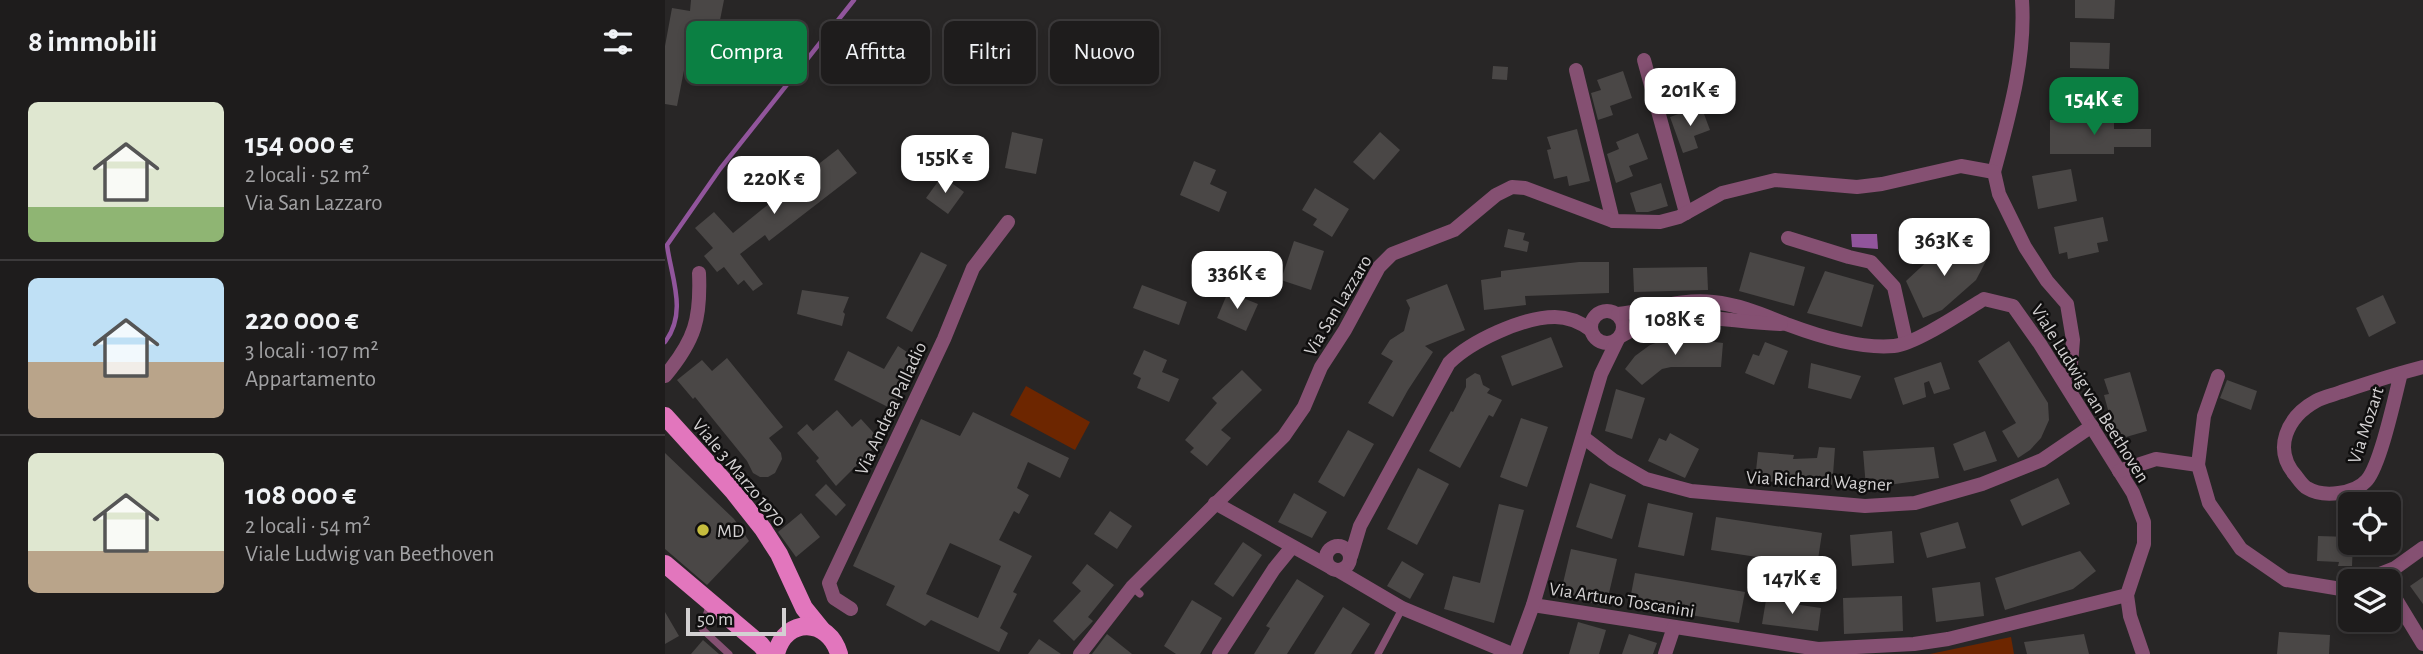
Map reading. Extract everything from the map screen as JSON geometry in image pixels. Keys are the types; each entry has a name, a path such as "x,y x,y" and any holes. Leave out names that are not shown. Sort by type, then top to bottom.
{"main road":[{"name":"Viale 3 Marzo 1970","path":"666,416 763,529 779,554 804,608 821,629 830,635 839,654"},
{"path":"665,564 761,645 768,654"},
{"path":"776,654 778,645 792,630 801,627 821,629"}],"street":[{"path":"2022,0 2016,83 1994,172 1999,194 2025,247 2047,281 2067,304 2073,340 2071,364 2064,381"},
{"path":"1644,60 1686,213"},
{"path":"1576,70 1613,221"},
{"name":"Via San Lazzaro","path":"1080,654 1215,503 1284,436 1304,407 1321,367 1345,330 1374,275 1392,254 1454,230 1496,195 1512,187 1525,188 1613,221 1660,222 1686,213 1722,193 1775,180 1857,187 1961,166 1994,172"},
{"name":"Via Andrea Palladio","path":"851,609 834,598 829,583 944,339 973,268 1009,222"},
{"path":"1788,238 1871,262 1894,287 1906,341"},
{"path":"665,376 693,335 698,311 699,273"},
{"name":"Viale Ludwig van Beethoven","path":"1618,314 1654,306 1711,301 1766,314 1786,324 1852,343 1896,346 1937,328 1984,299 2013,306 2064,381 2133,493 2144,523 2144,544 2127,595"},
{"path":"1215,503 1402,608 1513,654 1533,605 1601,374 1624,327 1618,314 1607,311 1597,314 1593,319 1601,374"},
{"name":"Viale Ludwig van Beethoven","path":"1619,338 1643,325 1670,317 1696,316 1786,324"},
{"path":"1334,568 1347,567 1360,526 1448,363 1471,346 1534,320 1555,317 1570,319 1593,333 1603,343 1619,338"},
{"name":"Via Mozart","path":"2402,373 2377,459 2366,481 2347,491 2329,494 2307,489 2291,471 2282,448 2290,424 2315,401 2402,373 2423,367"},
{"path":"2218,376 2204,416 2199,466 2209,503 2241,549 2286,580 2338,589"},
{"name":"Via Richard Wagner","path":"1583,437 1613,460 1646,479 1691,491 1865,506 1915,503 1982,485 2042,460 2092,426"},
{"path":"2119,471 2156,459 2199,466"},
{"path":"1292,547 1311,551 1328,551 1335,546 1343,547 1369,589"},
{"path":"1219,654 1274,569 1292,547"},
{"path":"2394,569 2423,548"},
{"path":"1328,551 1326,558 1334,568"},
{"path":"2127,595 2130,616 2143,654"},
{"name":"Via Arturo Toscanini","path":"1533,605 1674,626 1817,652 1915,649 2127,595"},
{"path":"2401,608 2423,644"},
{"path":"1665,654 1674,626"}],"lane":[{"path":"710,603 702,629 729,654"},
{"path":"1378,654 1402,608"}],"shaded area":[{"path":"1851,234 1877,234 1878,249 1852,247"},
{"path":"1026,386 1090,422 1075,450 1010,415"},
{"path":"2011,637 2014,654 1930,654"}],"building":[{"path":"691,0 724,0 720,21 686,21 686,60 677,106 665,104 665,46 672,8 690,11"},
{"path":"2075,0 2115,0 2114,19 2075,18"},
{"path":"2070,42 2110,43 2109,69 2070,68"},
{"path":"1493,66 1508,67 1507,80 1492,79"},
{"path":"1623,71 1632,98 1610,106 1613,115 1598,120 1591,93 1601,90 1597,80"},
{"path":"1701,106 1710,130 1694,136 1698,148 1683,153 1670,117"},
{"path":"2114,119 2114,129 2151,129 2151,147 2114,147 2114,154 2050,154 2050,120"},
{"path":"1577,129 1590,181 1569,186 1567,176 1554,179 1547,150 1551,149 1547,137"},
{"path":"1012,132 1043,139 1036,174 1005,168"},
{"path":"1380,132 1400,150 1374,180 1353,162"},
{"path":"1638,133 1648,159 1629,166 1633,176 1616,183 1607,154 1619,149 1616,142"},
{"path":"838,149 857,173 769,241 765,235 740,254 763,284 753,291 744,280 738,285 724,267 717,272 704,256 713,248 695,228 714,212 733,233 781,194 776,188 801,169 798,164 808,156 816,166"},
{"path":"1194,161 1216,170 1210,184 1227,192 1219,212 1180,195"},
{"path":"2071,169 2077,201 2038,209 2032,176"},
{"path":"942,176 964,192 948,214 926,198"},
{"path":"1661,183 1668,206 1648,212 1636,212 1630,193"},
{"path":"1315,188 1349,209 1332,237 1313,225 1317,219 1302,210"},
{"path":"2103,217 2108,241 2097,243 2099,252 2068,259 2067,252 2059,254 2054,227"},
{"path":"1508,229 1525,233 1523,240 1529,242 1527,252 1504,247"},
{"path":"1294,241 1324,251 1311,290 1281,280"},
{"path":"1949,241 1986,261 1976,280 1942,310 1923,318 1906,281"},
{"path":"921,252 947,265 912,332 886,318"},
{"path":"1750,252 1805,267 1794,306 1739,291"},
{"path":"1579,262 1609,262 1609,293 1525,296 1526,305 1484,310 1481,280 1501,277 1501,271"},
{"path":"1707,267 1708,290 1634,292 1633,268"},
{"path":"1825,271 1874,285 1862,327 1807,313"},
{"path":"1447,284 1465,330 1425,346 1433,352 1393,417 1368,403 1393,361 1381,354 1390,340 1404,331 1410,308 1406,300"},
{"path":"1142,285 1187,302 1179,325 1133,308"},
{"path":"802,290 849,297 843,312 845,314 842,326 797,314"},
{"path":"1228,292 1258,304 1246,331 1217,318"},
{"path":"2383,295 2396,323 2369,337 2356,308"},
{"path":"1551,337 1563,367 1512,386 1501,356"},
{"path":"1683,338 1723,343 1721,367 1662,369 1642,385 1625,369 1635,356 1650,345 1667,339"},
{"path":"2009,341 2048,403 2049,420 2041,438 2018,458 2002,431 2016,423 1978,361"},
{"path":"1765,342 1788,351 1774,385 1745,373 1753,354 1759,356"},
{"path":"898,346 913,356 900,377 907,380 892,409 834,380 848,351 884,369"},
{"path":"1144,350 1167,360 1162,372 1179,379 1169,402 1137,388 1141,378 1133,374"},
{"path":"727,358 783,427 769,438 781,453 782,459 775,473 768,477 753,473 747,461 695,397 693,399 677,380 702,360 712,371"},
{"path":"1941,362 1950,389 1934,394 1929,381 1924,383 1926,397 1903,405 1894,378"},
{"path":"1811,363 1861,376 1851,399 1808,388"},
{"path":"1242,370 1262,390 1221,430 1231,438 1207,466 1190,452 1194,448 1185,440 1217,403 1212,398"},
{"path":"2130,372 2147,431 2112,441 2104,423 2111,421 2104,395 2109,394 2104,379"},
{"path":"1475,373 1480,375 1483,385 1490,389 1487,393 1502,400 1493,417 1489,415 1460,468 1429,451 1466,387 1466,379"},
{"path":"2227,380 2257,391 2251,410 2220,398"},
{"path":"1616,389 1645,398 1632,439 1605,431"},
{"path":"837,410 852,427 861,419 881,441 836,486 816,461 819,458 797,433 807,424 813,431"},
{"path":"973,412 1069,458 1060,478 1028,462 1017,488 1029,495 1019,514 1014,511 999,540 1032,556 1013,592 1017,594 1000,628 1008,633 999,652 931,620 925,626 886,605 895,586 853,566 921,419 960,436","holes":["950,543 1001,566 978,618 926,594"]},
{"path":"1521,418 1548,427 1527,487 1500,477"},
{"path":"1348,430 1374,444 1344,497 1318,482"},
{"path":"1985,431 1997,461 1964,471 1953,444"},
{"path":"1670,433 1699,449 1685,478 1648,461 1659,438 1666,441"},
{"path":"1819,447 1835,448 1832,488 1755,480 1758,452 1794,455 1793,459 1817,458"},
{"path":"1934,447 1939,478 1866,488 1863,451"},
{"name":"MD","path":"665,453 734,519 749,541 707,585 665,549"},
{"path":"1418,468 1449,484 1417,545 1387,529"},
{"path":"2058,478 2070,504 2022,526 2010,500"},
{"path":"1590,483 1626,495 1612,539 1576,527"},
{"path":"826,484 846,505 836,516 815,495"},
{"path":"1294,493 1327,512 1312,538 1278,522"},
{"path":"1648,503 1693,513 1684,556 1638,547"},
{"path":"1499,504 1524,510 1494,623 1444,609 1453,576 1480,583"},
{"path":"1110,511 1132,526 1117,549 1094,534"},
{"path":"801,513 820,537 796,557 778,532"},
{"path":"1716,517 1822,533 1817,566 1711,550"},
{"path":"1958,522 1966,548 1927,558 1920,533"},
{"path":"1892,531 1894,563 1852,566 1850,535"},
{"path":"2318,536 2338,537 2338,555 2352,555 2352,566 2338,566 2339,562 2317,561"},
{"path":"1243,542 1262,555 1233,597 1214,584"},
{"path":"1571,549 1617,559 1606,606 1560,596"},
{"path":"2080,551 2096,571 2073,589 2005,610 1995,578"},
{"path":"1402,561 1424,574 1410,599 1387,586"},
{"path":"1087,564 1114,585 1088,617 1093,621 1074,641 1053,621 1081,591 1072,583"},
{"path":"1635,573 1745,592 1739,623 1629,605"},
{"path":"2423,577 2423,604 2410,586"},
{"path":"1297,579 1324,596 1287,654 1254,654 1270,628 1266,626"},
{"path":"1980,582 1984,616 1936,622 1932,588"},
{"path":"1902,596 1903,631 1844,634 1843,598"},
{"path":"1192,600 1222,618 1200,654 1176,654 1164,646"},
{"path":"1766,600 1821,608 1818,631 1762,624"},
{"path":"1343,607 1370,624 1351,654 1314,654"},
{"path":"665,612 679,636 665,644"},
{"path":"1578,622 1606,630 1599,654 1569,654"},
{"path":"2279,632 2330,635 2329,654 2277,654"},
{"path":"1107,634 1132,654 1092,654"},
{"path":"1629,634 1657,643 1653,654 1622,654"},
{"path":"2084,634 2089,654 2027,654 2024,642"},
{"path":"1039,639 1061,654 1028,654"},
{"path":"703,640 719,654 691,654"}],"waterway":[{"path":"665,342 672,331 677,307 667,245 720,169 854,0"}],"place":[{"name":"MD","path":"703,530"}]}
